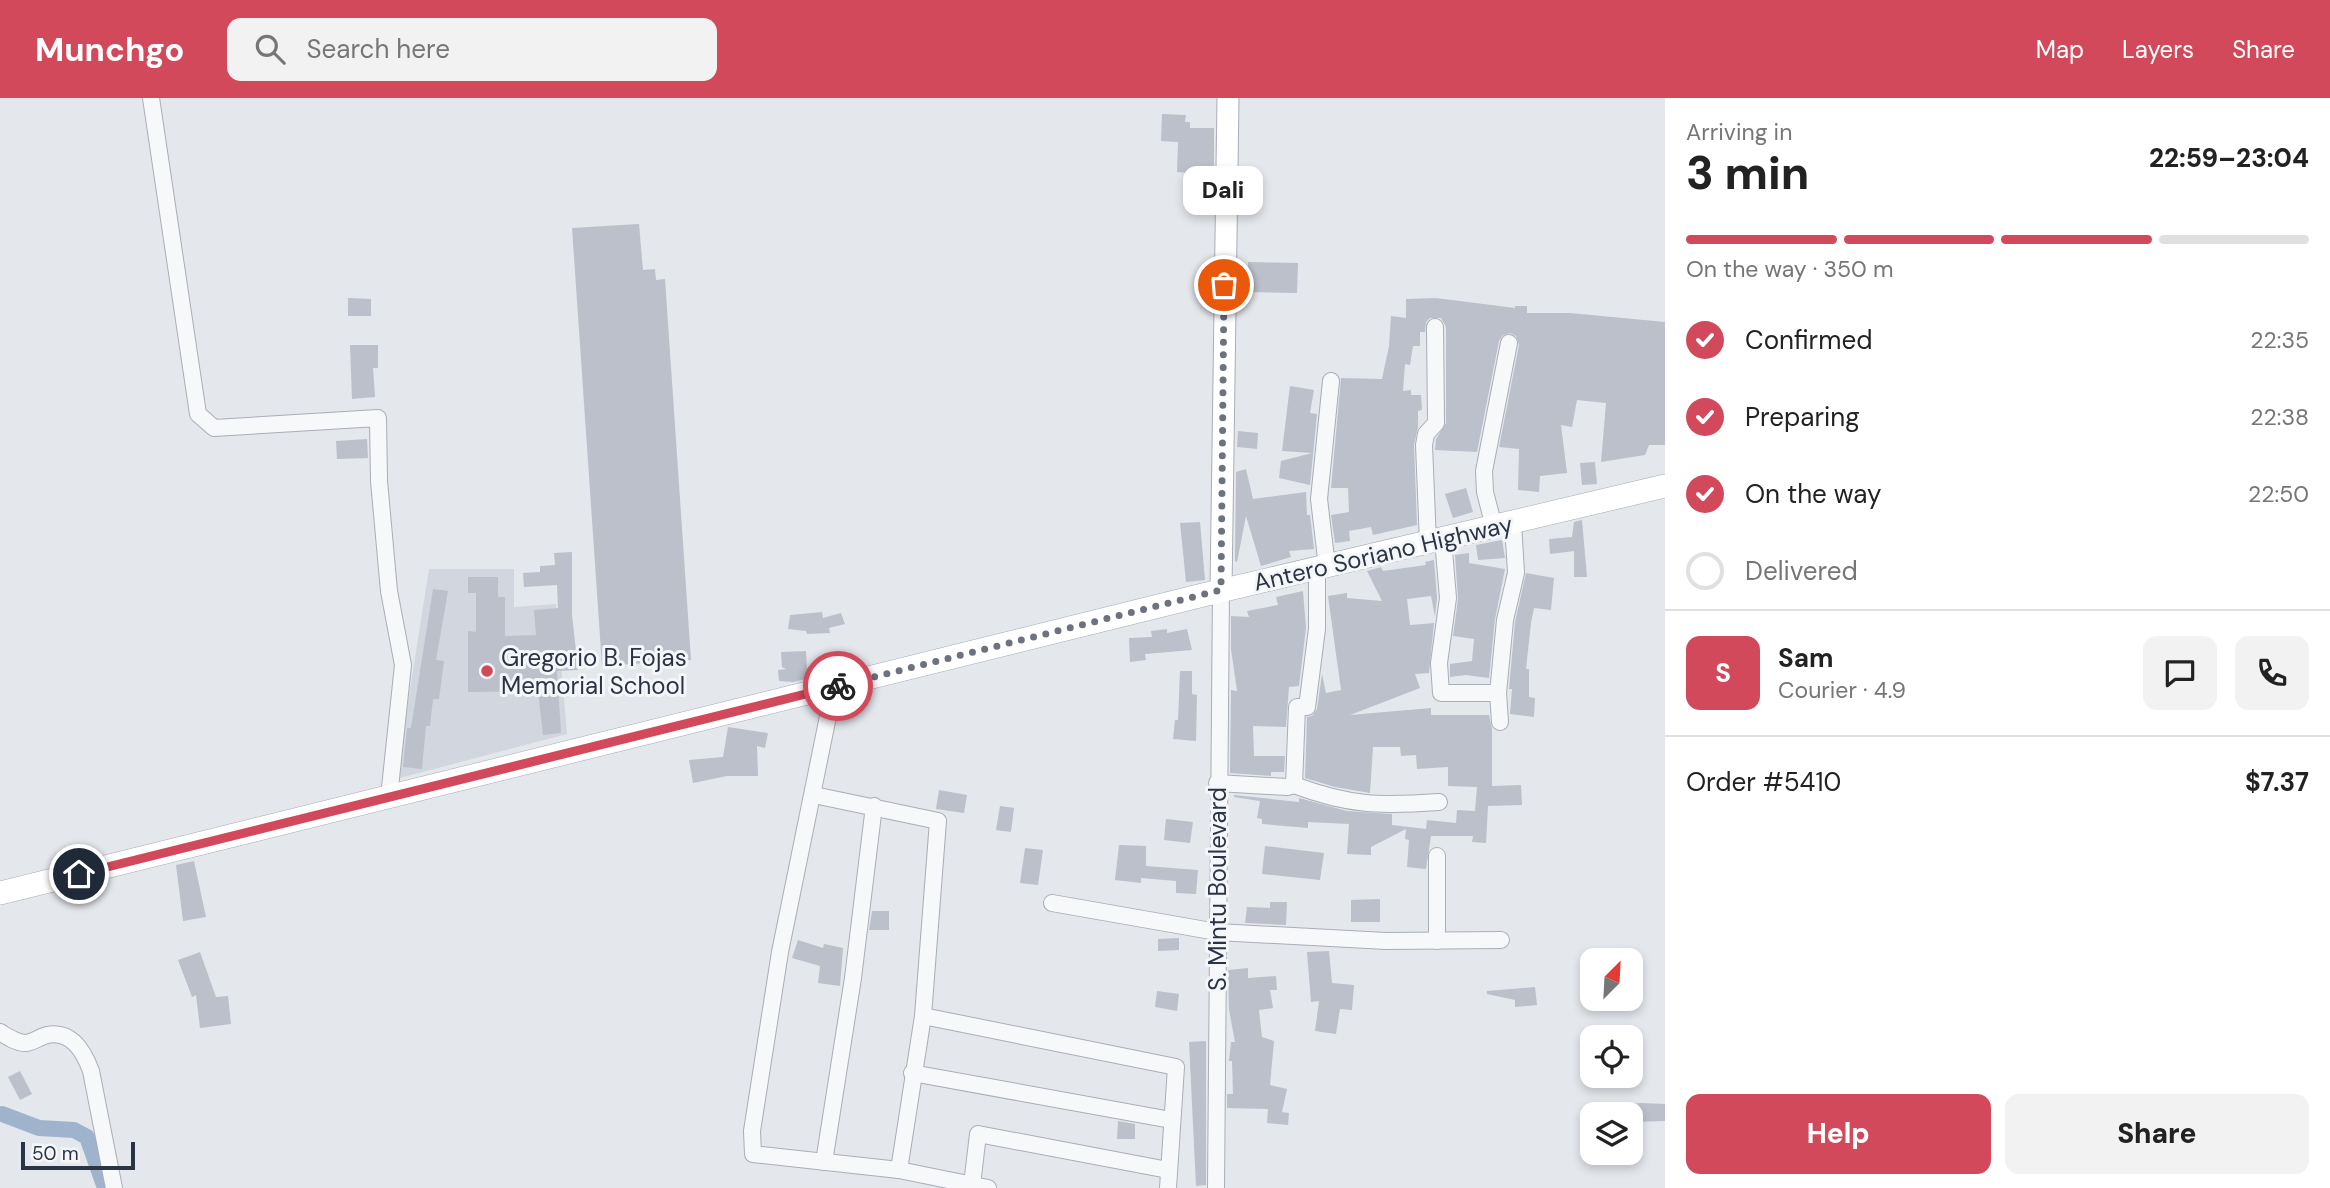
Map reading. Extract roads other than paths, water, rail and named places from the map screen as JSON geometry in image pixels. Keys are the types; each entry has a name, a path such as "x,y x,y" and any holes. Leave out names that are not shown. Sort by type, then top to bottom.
{"main road":[{"name":"Antero Soriano Highway","path":"0,893 1221,590 1665,486"}],"street":[{"path":"151,98 198,414 214,428 378,418 379,481 388,577 403,666 390,797"},
{"path":"1221,590 1228,98"},
{"path":"1435,327 1436,423 1426,434 1424,445 1436,541 1448,597 1439,663 1441,694 1498,693"},
{"path":"1500,722 1498,693 1505,620 1516,573 1504,525 1485,492 1483,471 1509,343"},
{"path":"1294,785 1297,707 1307,707 1317,629 1322,568 1319,499 1331,381"},
{"name":"S. Mintu Boulevard","path":"1216,1188 1217,783 1221,590"},
{"path":"834,687 780,952 752,1130 753,1154 898,1170 980,1187 978,1134 1168,1170"},
{"path":"1217,783 1287,788 1294,785 1354,804 1440,802"},
{"path":"814,795 938,821 923,1016 898,1170"},
{"path":"824,1162 853,978 874,806"},
{"path":"1437,856 1437,940"},
{"path":"1052,903 1217,932 1386,941 1501,940"},
{"path":"923,1016 1176,1067 1168,1188"},
{"path":"0,1032 12,1040 26,1043 50,1035 64,1036 84,1053 91,1071 114,1188"},
{"path":"912,1073 1171,1120"}],"waterway":[{"path":"2,1114 39,1128 74,1130 87,1137 105,1188"}],"place":[{"name":"Dali","path":"1224,285"},
{"name":"Gregorio B. Fojas Memorial School","path":"487,671"}]}
